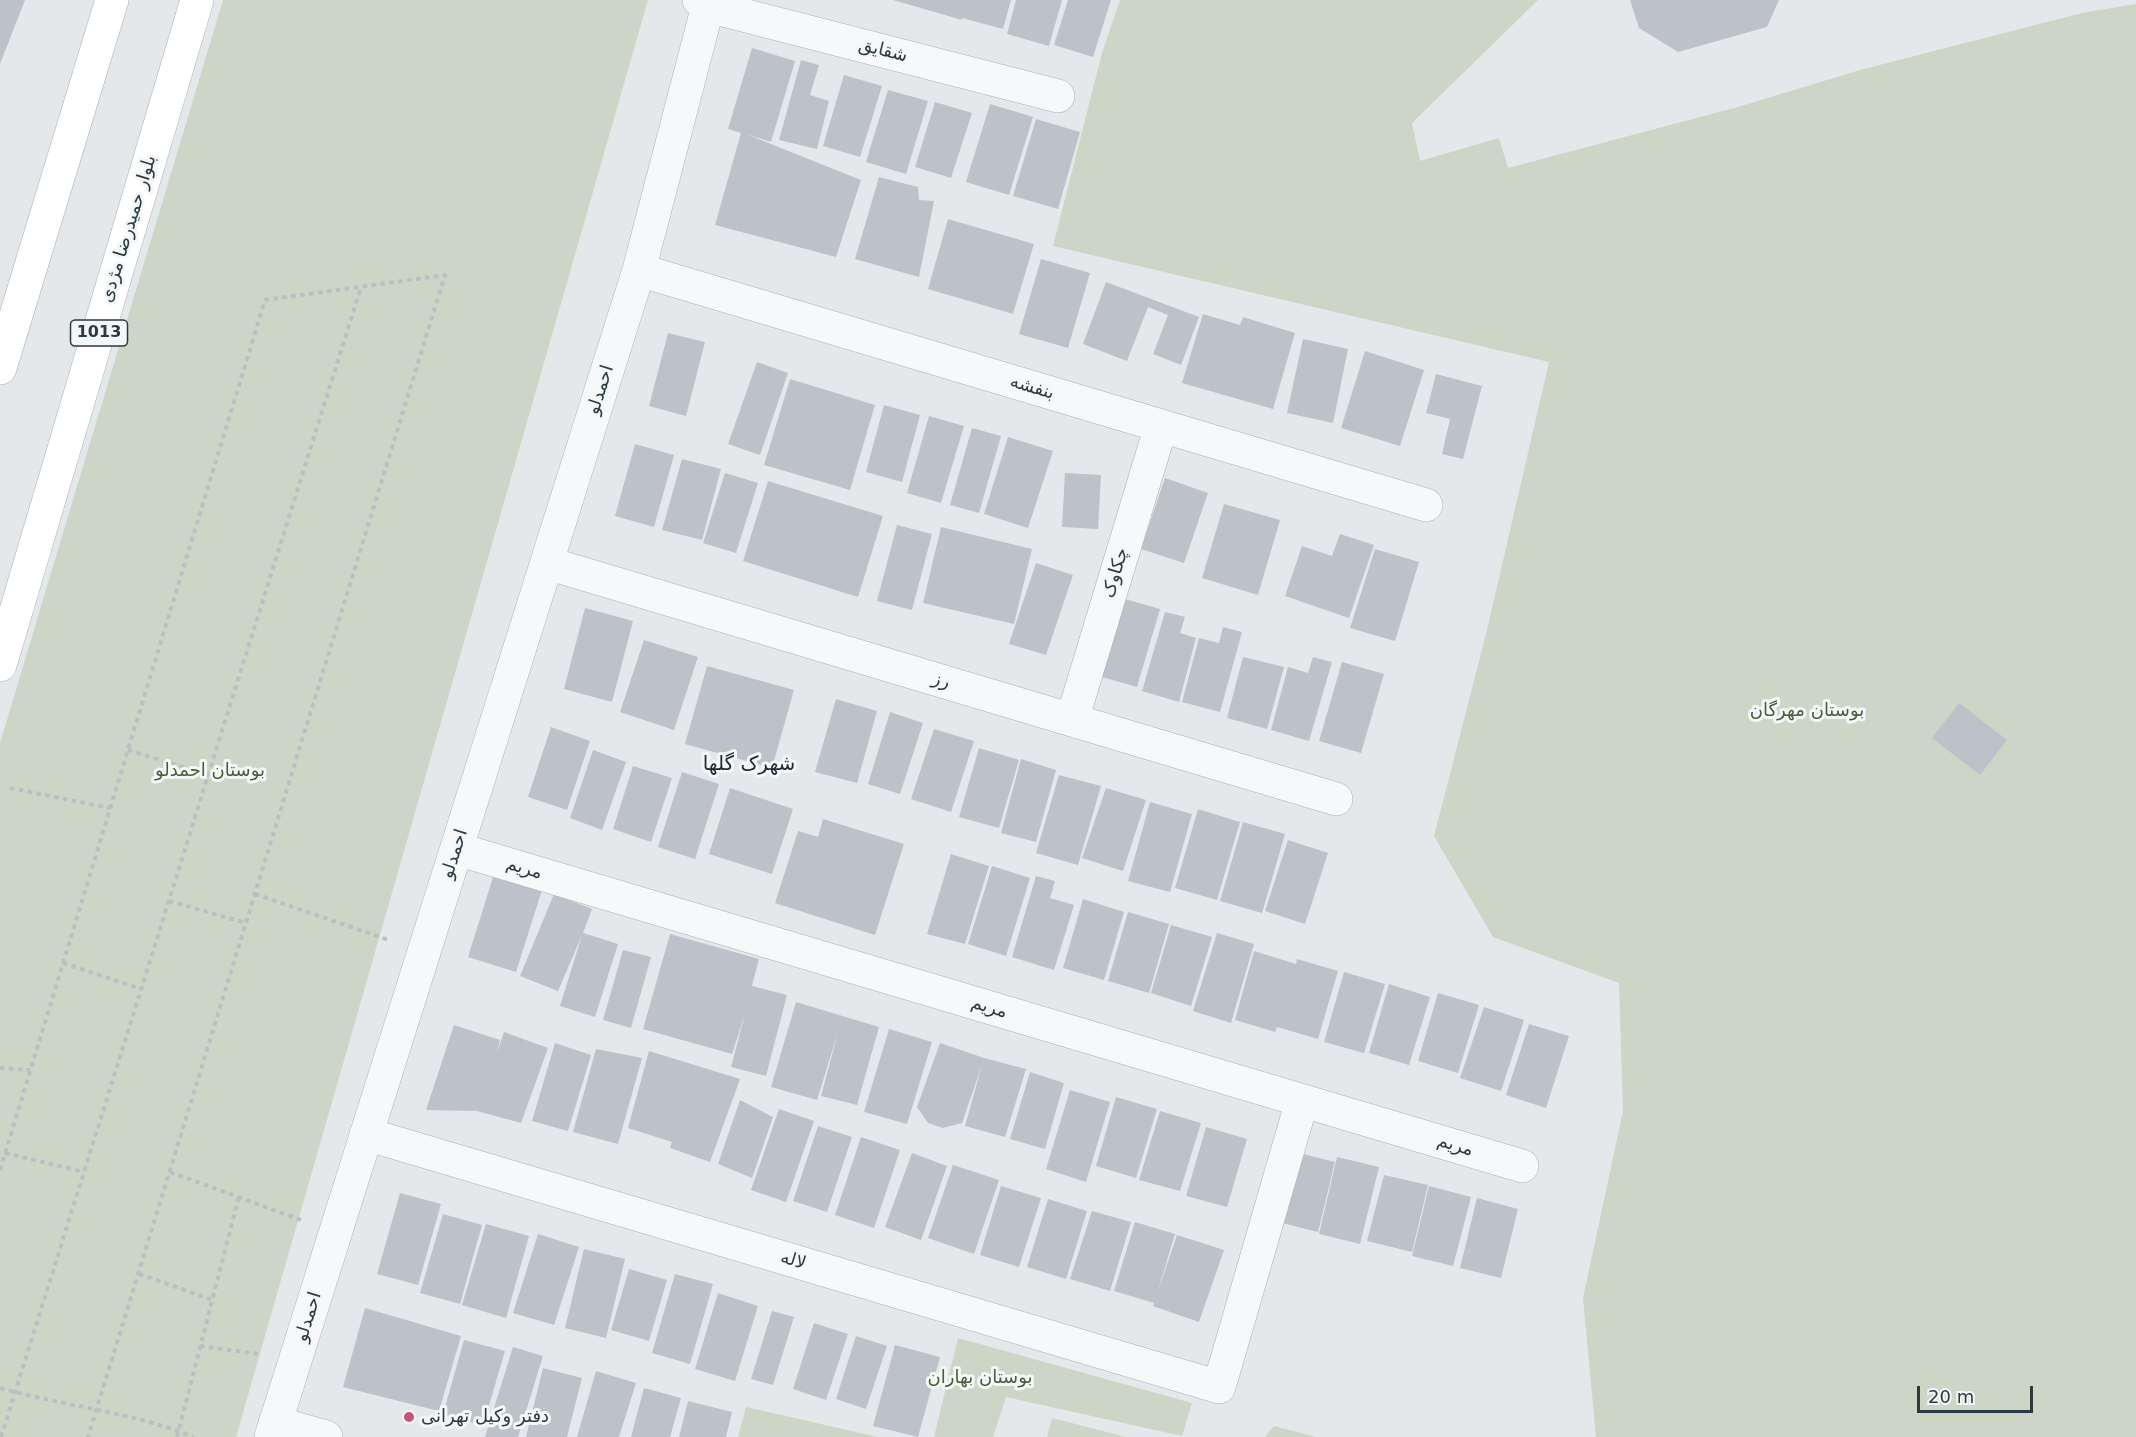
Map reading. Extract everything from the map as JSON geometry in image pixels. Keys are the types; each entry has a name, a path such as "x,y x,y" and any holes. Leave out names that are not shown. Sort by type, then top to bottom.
{"main road":[{"path":"0,368 112,0"},
{"name":"بلوار حمیدرضا مژدی","path":"0,665 197,0"}],"street":[{"name":"شقایق","path":"704,3 1058,96"},
{"name":"احمدلو","path":"273,1430 639,270 704,3"},
{"name":"بنفشه","path":"639,270 1426,506"},
{"name":"چکاوک","path":"1072,720 1161,426"},
{"name":"رز","path":"547,563 1336,799"},
{"name":"مریم","path":"456,849 1522,1166"},
{"name":"لاله","path":"366,1134 1219,1387 1302,1101"},
{"path":"273,1430 326,1437"}],"path":[{"path":"0,1170 265,300 445,275 88,1437"},
{"path":"1,1437 361,286"},
{"path":"128,750 208,776"},
{"path":"10,788 110,808"},
{"path":"255,894 424,952"},
{"path":"169,901 246,923"},
{"path":"63,963 141,989"},
{"path":"0,1068 30,1070"},
{"path":"5,1153 84,1172"},
{"path":"170,1172 335,1232"},
{"path":"177,1437 239,1196"},
{"path":"139,1274 213,1300"},
{"path":"201,1346 296,1358"},
{"path":"0,1388 97,1408 194,1437"}],"green space":[{"name":"بوستان احمدلو","path":"223,0 648,0 236,1437 0,1437 0,743"},
{"name":"بوستان مهرگان","path":"1120,0 1538,0 1412,123 1420,161 1499,138 1508,168 1738,107 1860,70 2082,13 2136,4 2136,1437 1596,1437 1583,1298 1623,1111 1619,983 1493,937 1434,836 1487,630 1549,362 1053,246 1102,53"},
{"name":"بوستان بهاران","path":"958,1338 1192,1403 1182,1436 1006,1397 993,1437 934,1437"},
{"path":"746,1407 878,1437 738,1437"},
{"path":"1052,1418 1126,1437 1047,1437"},
{"path":"1274,1426 1316,1437 1265,1437"}],"building":[{"path":"0,0 25,0 0,64"},
{"path":"893,0 1011,0 1003,29"},
{"path":"1016,0 1062,0 1049,46 1007,34"},
{"path":"1068,0 1111,0 1093,57 1054,45"},
{"path":"1630,0 1779,0 1767,27 1678,52 1639,28"},
{"path":"752,48 795,61 771,142 746,134 861,180 836,257 715,225 741,133 728,129"},
{"path":"801,60 819,65 810,95 829,101 817,149 779,140"},
{"path":"844,75 882,86 860,157 823,146"},
{"path":"888,90 928,101 906,174 866,162"},
{"path":"935,102 972,113 951,178 915,167"},
{"path":"990,104 1033,117 1009,195 966,182"},
{"path":"1036,119 1080,132 1058,209 1013,196"},
{"path":"879,177 918,187 919,200 934,201 919,277 855,259"},
{"path":"948,219 1034,244 1013,314 928,289"},
{"path":"1041,259 1090,273 1068,348 1019,334"},
{"path":"1106,282 1199,317 1181,365 1153,354 1168,315 1148,307 1127,361 1083,344"},
{"path":"1203,314 1240,325 1243,317 1295,333 1273,409 1182,383"},
{"path":"668,333 705,342 686,416 649,406"},
{"path":"1303,339 1348,349 1333,423 1287,413"},
{"path":"1365,351 1424,370 1400,446 1341,428"},
{"path":"757,362 788,373 760,455 728,444"},
{"path":"1436,374 1482,386 1463,459 1442,454 1450,419 1426,413"},
{"path":"790,379 875,405 850,490 764,465"},
{"path":"884,405 920,415 902,482 866,472"},
{"path":"929,416 964,426 941,503 907,493"},
{"path":"972,428 1001,436 979,513 950,505"},
{"path":"1008,437 1053,451 1028,528 984,514"},
{"path":"635,444 674,455 654,527 615,516"},
{"path":"682,459 721,469 702,540 662,530"},
{"path":"725,473 758,483 736,553 703,543"},
{"path":"1065,473 1101,475 1098,529 1062,527"},
{"path":"1165,478 1208,493 1184,563 1141,549"},
{"path":"768,481 883,516 858,597 743,561"},
{"path":"1224,504 1280,520 1258,595 1202,578"},
{"path":"897,525 932,534 912,610 877,601"},
{"path":"941,527 1032,549 1014,624 923,603"},
{"path":"1340,534 1374,545 1349,618 1285,596 1302,546 1332,556"},
{"path":"1375,549 1419,562 1395,641 1350,628"},
{"path":"1036,563 1073,575 1046,655 1009,644"},
{"path":"1118,597 1160,609 1137,687 1095,675"},
{"path":"585,608 633,621 612,702 564,689"},
{"path":"1165,612 1185,617 1180,633 1196,638 1179,702 1142,691"},
{"path":"1223,627 1242,632 1220,712 1182,702 1199,638 1219,643"},
{"path":"644,640 698,657 674,730 620,712"},
{"path":"1243,657 1284,667 1267,729 1227,718"},
{"path":"1313,657 1332,662 1309,741 1271,730 1288,667 1308,673"},
{"path":"1342,662 1384,674 1361,753 1319,741"},
{"path":"707,666 794,690 772,768 685,744"},
{"path":"836,699 877,711 857,783 815,772"},
{"path":"1959,703 2007,740 1980,775 1932,738"},
{"path":"890,712 923,723 900,794 868,784"},
{"path":"551,727 590,741 567,810 528,797"},
{"path":"934,729 974,741 951,812 911,799"},
{"path":"979,748 1019,760 999,828 959,817"},
{"path":"593,750 626,762 602,830 570,818"},
{"path":"1021,759 1056,770 1036,842 1001,833"},
{"path":"633,766 672,778 651,842 613,829"},
{"path":"682,772 719,784 695,859 658,847"},
{"path":"1059,775 1101,786 1078,865 1036,853"},
{"path":"730,788 793,809 772,874 709,854"},
{"path":"1106,788 1146,800 1123,871 1082,858"},
{"path":"1150,802 1192,814 1170,892 1128,881"},
{"path":"1198,809 1240,822 1217,900 1175,888"},
{"path":"823,819 904,844 875,935 775,903 798,831 818,837"},
{"path":"1243,822 1285,834 1262,913 1220,901"},
{"path":"1288,840 1328,853 1305,924 1265,911"},
{"path":"951,854 989,866 965,944 927,934"},
{"path":"992,866 1030,878 1006,956 968,944"},
{"path":"494,874 542,890 516,972 468,957"},
{"path":"1036,876 1055,881 1050,898 1074,905 1054,970 1012,957"},
{"path":"554,894 592,909 583,933 618,944 595,1017 560,1006 582,935 558,991 520,976"},
{"path":"1083,899 1124,912 1104,980 1063,968"},
{"path":"1128,912 1169,924 1149,993 1108,981"},
{"path":"1171,925 1212,937 1191,1006 1151,993"},
{"path":"1217,933 1254,944 1231,1023 1193,1011"},
{"path":"670,934 759,959 752,986 787,995 766,1076 731,1067 745,1014 732,1054 643,1029"},
{"path":"623,950 651,957 631,1028 603,1020"},
{"path":"1254,951 1296,964 1297,959 1338,971 1318,1039 1277,1027 1275,1032 1235,1020"},
{"path":"1344,972 1385,984 1364,1053 1324,1042"},
{"path":"1389,984 1430,997 1409,1065 1369,1053"},
{"path":"1438,993 1479,1005 1458,1073 1418,1061"},
{"path":"796,1002 879,1027 857,1105 821,1096 838,1032 817,1100 771,1087"},
{"path":"1484,1007 1524,1020 1501,1091 1460,1078"},
{"path":"1529,1024 1569,1036 1546,1108 1506,1095"},
{"path":"454,1025 500,1040 497,1053 504,1032 548,1048 521,1123 477,1111 426,1110"},
{"path":"889,1029 932,1042 907,1124 864,1112"},
{"path":"555,1043 591,1055 568,1131 532,1121"},
{"path":"940,1043 1026,1069 1005,1137 965,1126 982,1065 962,1123 943,1128 928,1123 917,1107"},
{"path":"596,1049 642,1058 618,1144 573,1132"},
{"path":"649,1051 740,1079 710,1162 670,1148 672,1142 628,1128"},
{"path":"1030,1072 1064,1083 1045,1149 1010,1139"},
{"path":"1070,1090 1110,1102 1086,1182 1046,1169"},
{"path":"1116,1097 1157,1109 1136,1178 1096,1166"},
{"path":"740,1100 773,1117 752,1178 718,1164"},
{"path":"779,1109 814,1121 786,1202 751,1190"},
{"path":"1160,1111 1201,1123 1180,1191 1139,1180"},
{"path":"818,1126 852,1137 827,1212 793,1201"},
{"path":"1206,1127 1247,1139 1227,1207 1186,1196"},
{"path":"861,1137 900,1150 874,1228 835,1215"},
{"path":"1295,1152 1335,1162 1318,1232 1278,1222"},
{"path":"912,1153 947,1166 921,1240 885,1227"},
{"path":"1337,1157 1379,1167 1360,1244 1319,1234"},
{"path":"953,1165 999,1180 974,1254 928,1238"},
{"path":"1384,1175 1428,1185 1412,1252 1367,1241"},
{"path":"1001,1186 1041,1198 1019,1267 980,1255"},
{"path":"1429,1186 1471,1197 1453,1266 1412,1256"},
{"path":"400,1193 441,1204 418,1285 377,1274"},
{"path":"1477,1198 1518,1209 1501,1278 1460,1268"},
{"path":"1048,1199 1087,1211 1066,1279 1027,1267"},
{"path":"1092,1211 1131,1222 1110,1291 1070,1279"},
{"path":"443,1214 482,1225 460,1304 420,1293"},
{"path":"1135,1222 1175,1234 1157,1294 1177,1235 1224,1250 1199,1322 1153,1306 1154,1303 1114,1291"},
{"path":"486,1224 529,1236 506,1318 462,1305"},
{"path":"538,1234 579,1247 554,1325 513,1313"},
{"path":"584,1249 625,1259 606,1338 565,1328"},
{"path":"629,1269 667,1280 649,1341 611,1330"},
{"path":"675,1274 713,1284 690,1364 652,1353"},
{"path":"718,1293 758,1306 735,1381 695,1369"},
{"path":"365,1308 461,1336 439,1411 343,1387"},
{"path":"772,1311 794,1317 773,1385 751,1379"},
{"path":"814,1323 848,1334 826,1400 793,1389"},
{"path":"856,1336 887,1346 866,1409 836,1399"},
{"path":"464,1340 505,1351 483,1426 443,1414"},
{"path":"895,1345 940,1357 918,1437 873,1426"},
{"path":"513,1347 543,1356 518,1437 485,1437"},
{"path":"543,1368 582,1378 567,1437 526,1437"},
{"path":"596,1371 636,1383 619,1437 577,1437"},
{"path":"644,1388 681,1398 670,1437 631,1437"},
{"path":"688,1401 732,1412 726,1437 679,1437"}],"place":[{"name":"دفتر وکیل تهرانی","path":"409,1417"}],"district":[{"name":"شهرک گلها","path":"749,765"}]}
